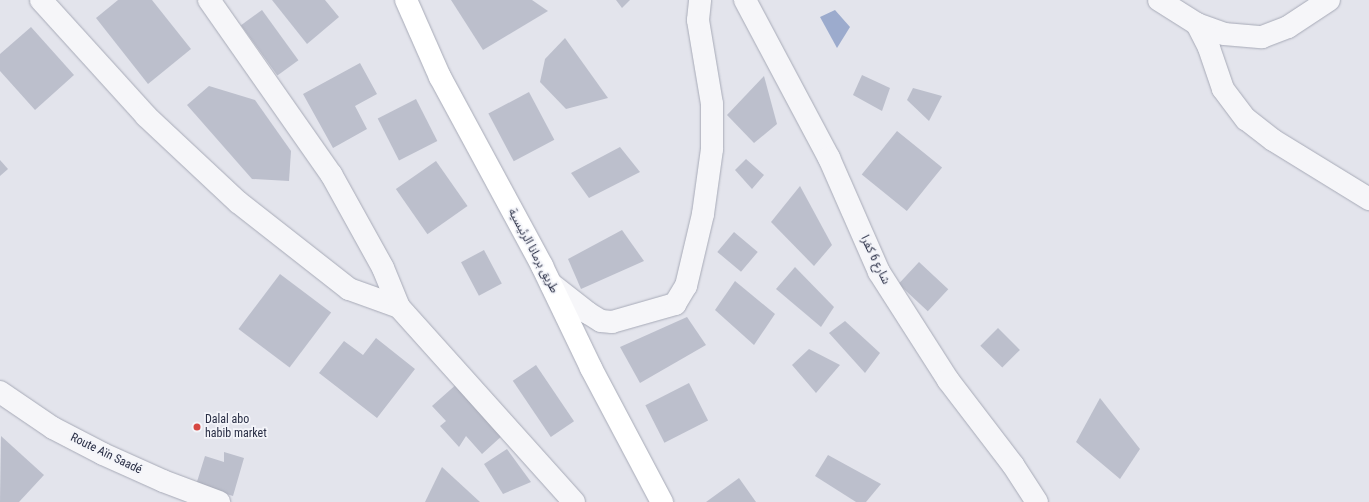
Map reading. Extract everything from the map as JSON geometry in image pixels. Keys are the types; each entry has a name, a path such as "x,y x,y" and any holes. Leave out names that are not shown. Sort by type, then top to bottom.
{"main road":[{"name":"طريق برمانا الرئيسية","path":"406,0 440,77 551,284 591,368 662,502"}],"street":[{"path":"41,0 146,116 238,202 349,289 399,307"},
{"path":"209,0 331,174 384,268 399,307 574,502"},
{"path":"551,284 588,313 601,321 612,322 675,304 686,286 703,214 712,149 712,104 698,20 700,0"},
{"name":"شارع 6 كفرا","path":"745,0 829,158 878,272 948,380 1013,465 1037,502"},
{"path":"1159,0 1197,24 1224,34 1262,37 1288,27 1320,3"},
{"path":"1197,24 1209,48 1223,88 1246,119 1273,140 1369,199"},
{"name":"Route Aïn Saadé","path":"0,392 53,428 103,454 163,481 219,502"}],"water":[{"path":"835,10 850,27 837,48 820,17"}],"building":[{"path":"118,0 152,0 191,49 148,84 96,18"},
{"path":"272,0 325,0 339,17 307,44"},
{"path":"451,0 532,0 548,11 483,50"},
{"path":"616,0 630,0 622,8"},
{"path":"262,10 298,60 277,75 241,25"},
{"path":"31,27 74,75 35,110 0,71 0,54"},
{"path":"565,38 608,98 566,109 540,82 545,59"},
{"path":"360,63 377,94 355,106 367,129 333,148 303,94"},
{"path":"862,75 890,88 882,111 853,95"},
{"path":"764,76 777,124 754,143 727,115"},
{"path":"209,86 255,100 291,151 289,181 252,179 187,105"},
{"path":"913,88 942,96 929,121 907,100"},
{"path":"529,92 554,140 514,161 488,114"},
{"path":"416,99 437,141 399,160 378,119"},
{"path":"897,131 942,168 907,211 862,175"},
{"path":"620,147 640,172 589,198 571,173"},
{"path":"746,159 764,175 752,189 735,170"},
{"path":"0,160 8,169 0,176"},
{"path":"436,161 468,206 427,234 396,189"},
{"path":"800,186 832,245 814,266 771,222"},
{"path":"622,230 644,261 581,289 568,259"},
{"path":"734,232 758,252 741,272 717,252"},
{"path":"484,250 502,284 479,296 461,262"},
{"path":"919,262 948,289 928,311 899,284"},
{"path":"795,267 834,307 821,327 776,289"},
{"path":"280,274 331,313 290,368 238,329"},
{"path":"735,281 775,314 754,345 715,310"},
{"path":"687,317 706,345 640,383 620,347"},
{"path":"845,321 880,353 865,373 829,333"},
{"path":"998,328 1020,350 1002,368 980,346"},
{"path":"376,338 415,369 377,418 319,373 344,341 363,355"},
{"path":"809,349 840,365 816,393 792,365"},
{"path":"536,365 574,421 551,437 513,381"},
{"path":"459,382 504,434 482,454 466,436 459,447 440,426 446,421 432,406"},
{"path":"689,383 708,420 664,443 645,405"},
{"path":"1100,398 1140,449 1120,479 1076,442"},
{"path":"1,436 44,475 19,502 0,502"},
{"path":"507,449 531,482 503,494 484,464"},
{"path":"224,452 244,458 233,496 196,485 205,456 224,462"},
{"path":"828,455 881,484 866,502 856,502 815,476"},
{"path":"442,467 480,502 425,502"},
{"path":"739,478 756,502 706,502"}],"place":[{"name":"Dalal abo habib market","path":"197,427"}]}
